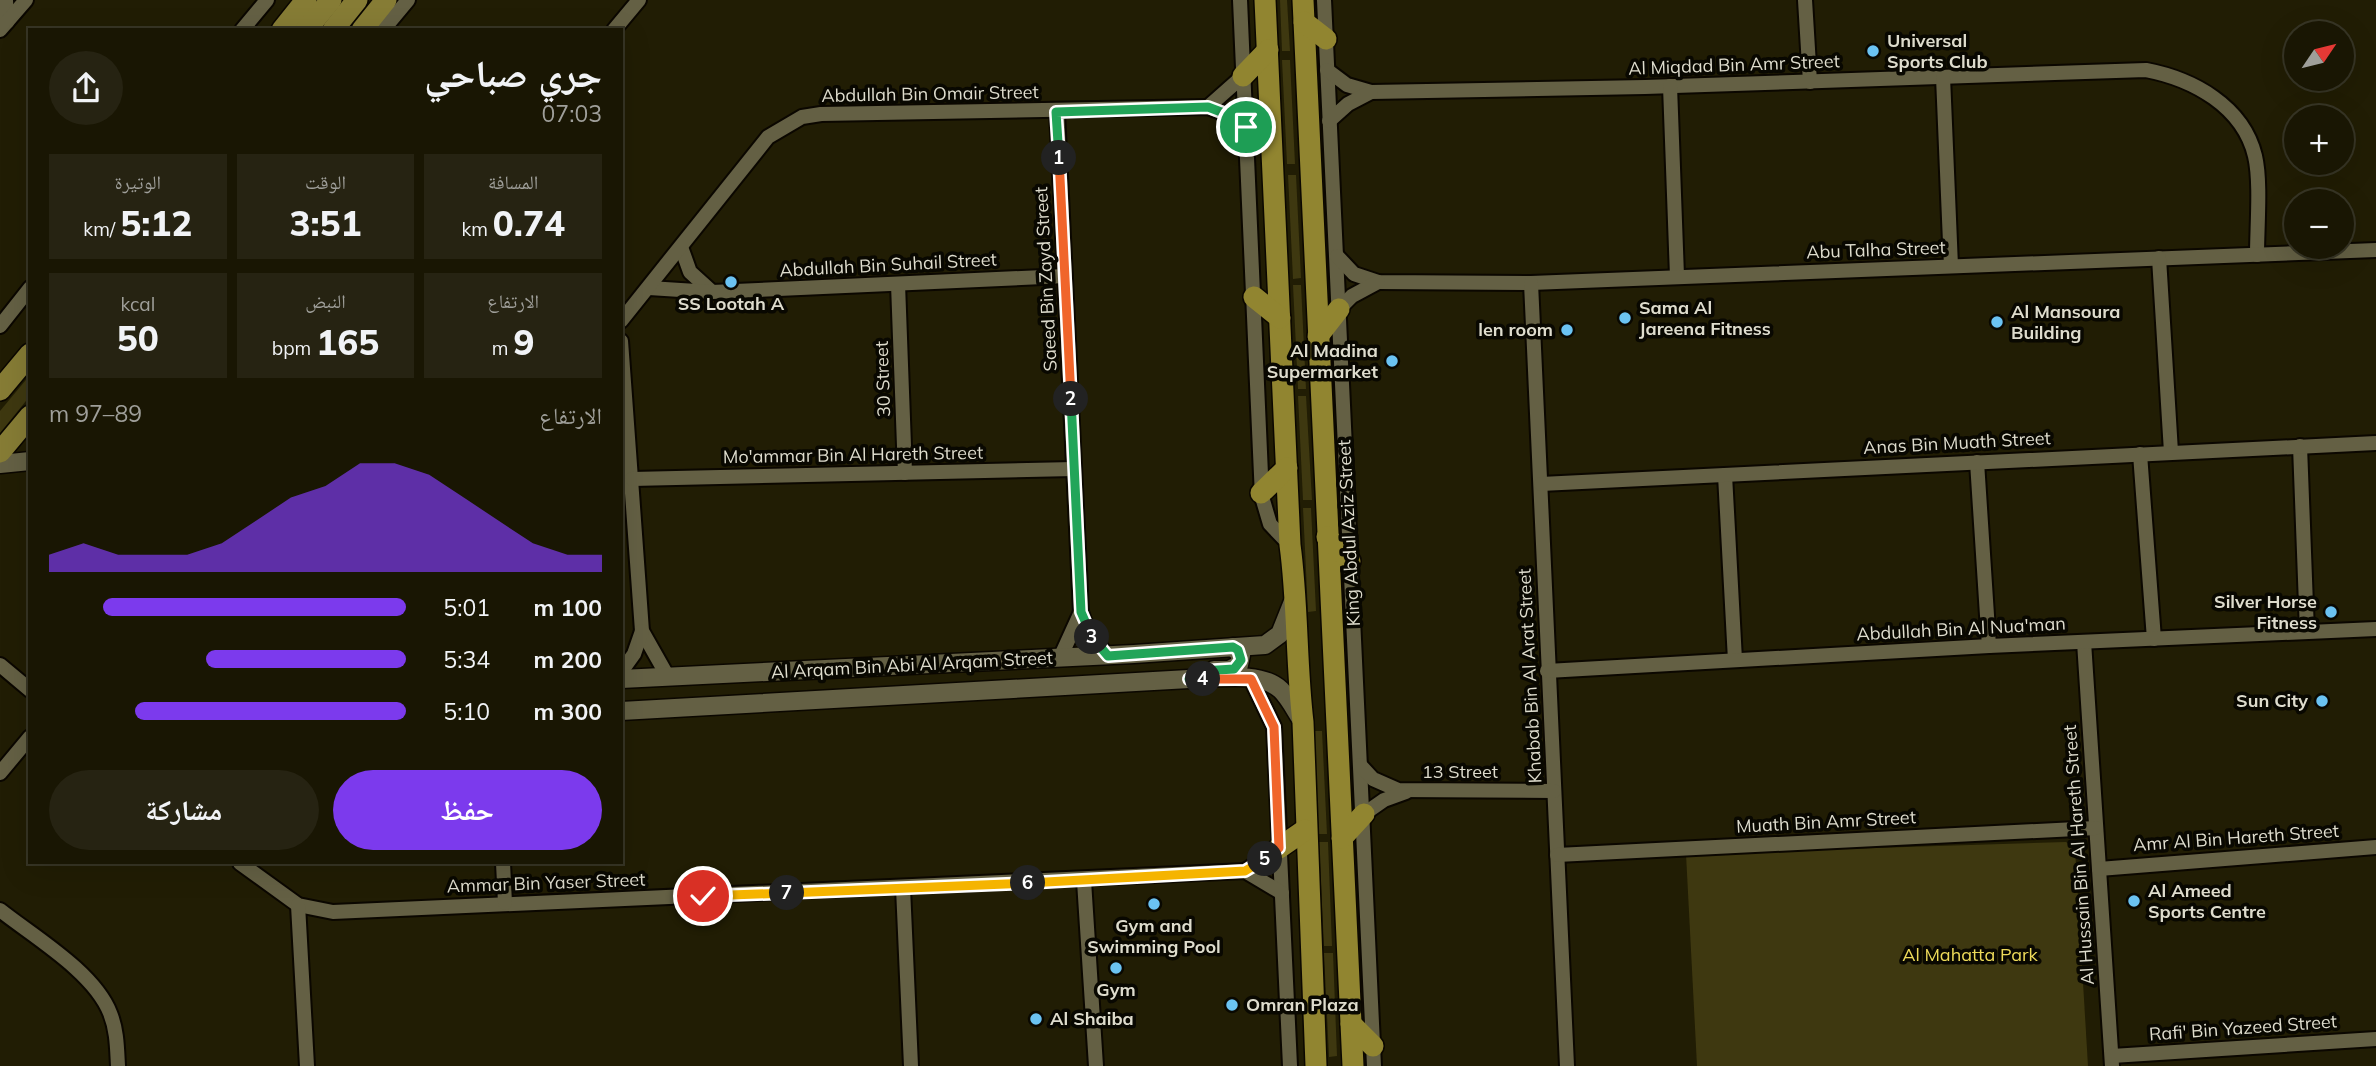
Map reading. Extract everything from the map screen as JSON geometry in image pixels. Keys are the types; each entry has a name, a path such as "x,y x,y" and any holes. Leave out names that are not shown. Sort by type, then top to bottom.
{"highway":[{"path":"1265,0 1290,545 1297,592 1296,668 1303,722 1316,1066"},
{"name":"King Abdul Aziz Street","path":"1303,0 1353,1066"},
{"path":"1304,22 1326,39"},
{"path":"1243,76 1268,50"},
{"path":"1254,297 1280,318"},
{"path":"1318,336 1339,309"},
{"path":"1261,493 1287,468"},
{"path":"1327,537 1350,561"},
{"path":"1342,838 1364,814"},
{"path":"1279,848 1305,830"},
{"path":"1351,1024 1374,1056"}],"main road":[{"path":"284,28 306,0"},
{"path":"308,28 331,0"},
{"path":"336,28 357,0"},
{"path":"364,28 386,0"},
{"path":"0,390 28,356"},
{"path":"0,452 28,418"}],"street":[{"path":"3,26 6,0"},
{"path":"3,26 26,0"},
{"path":"244,28 267,0"},
{"path":"385,28 408,0"},
{"path":"616,28 639,0"},
{"path":"1240,0 1261,493 1270,524 1290,545"},
{"name":"King Abdul Aziz Street","path":"1324,0 1374,1056"},
{"path":"1805,0 1810,82"},
{"name":"Al Miqdad Bin Amr Street","path":"1327,70 1348,85 1371,92 1670,86 2146,70 2193,84 2214,97 2247,134 2256,158 2257,255"},
{"path":"1208,107 1243,76"},
{"path":"1943,77 1951,266"},
{"path":"1670,86 1677,276"},
{"path":"1329,121 1348,104 1371,92"},
{"name":"Abdullah Bin Omair Street","path":"623,319 768,137 802,117 821,114 1056,112 1208,107 1229,115 1246,127"},
{"name":"Saeed Bin Zayd Street","path":"1056,112 1081,612 1090,634 1108,656"},
{"path":"681,247 690,272 712,292"},
{"name":"Abu Talha Street","path":"1337,256 1354,274 1378,282 1531,284 1677,276 2376,250"},
{"path":"2159,258 2171,452"},
{"name":"Abdullah Bin Suhail Street","path":"649,288 712,292 1065,276"},
{"path":"1339,309 1352,296 1378,282"},
{"name":"30 Street","path":"898,284 905,473"},
{"name":"Khabab Bin Al Arat Street","path":"1531,284 1567,1066"},
{"path":"0,326 28,291"},
{"path":"623,669 634,654 642,631 624,393"},
{"name":"Anas Bin Muath Street","path":"1541,484 2376,443"},
{"path":"2300,446 2307,632"},
{"path":"2140,454 2154,639"},
{"path":"0,464 28,461"},
{"path":"1977,462 1989,646"},
{"name":"Mo'ammar Bin Al Hareth Street","path":"632,479 1074,469"},
{"path":"1726,475 1735,660"},
{"name":"Al Arqam Bin Abi Al Arqam Street","path":"623,679 1108,656 1265,645 1280,634 1297,592"},
{"name":"Saeed Bin Zayd Street","path":"1060,658 1081,612"},
{"name":"Abdullah Bin Al Nua'man","path":"1547,671 1989,646 2376,629"},
{"path":"642,631 668,677"},
{"name":"Al Hussain Bin Al Hareth Street","path":"2084,642 2112,1061"},
{"path":"1189,679 1202,671 1234,669 1239,665 1241,655 1233,647"},
{"path":"0,665 28,688"},
{"name":"Al Arqam Bin Abi Al Arqam Street","path":"623,711 1189,679 1251,679 1272,684 1281,690 1303,722"},
{"path":"1251,679 1274,727 1290,1066"},
{"path":"0,773 28,739"},
{"name":"13 Street","path":"1360,765 1380,784 1407,791 1554,791"},
{"name":"13 Street","path":"1364,814 1384,800 1407,791"},
{"name":"Muath Bin Amr Street","path":"1557,855 2096,828"},
{"name":"Amr Al Bin Hareth Street","path":"2099,869 2376,847"},
{"path":"1279,848 1245,871 1282,893"},
{"name":"Ammar Bin Yaser Street","path":"241,864 298,905 345,912 1084,881 1245,871"},
{"path":"503,864 505,904"},
{"path":"1084,881 1096,1066"},
{"path":"903,888 911,1066"},
{"path":"298,905 307,1066"},
{"path":"0,910 85,977 101,996 115,1030 118,1066"},
{"name":"Rafi' Bin Yazeed Street","path":"2112,1061 2376,1039"}],"green space":[{"path":"1280,0 1287,0 1290,51 1282,51"},
{"path":"1282,60 1290,60 1295,164 1287,164"},
{"path":"1288,175 1296,175 1301,278 1293,279"},
{"path":"1293,285 1301,285 1306,389 1298,389"},
{"path":"28,377 28,398 0,433 0,411"},
{"path":"1298,396 1306,396 1312,500 1303,500"},
{"path":"1303,508 1311,508 1316,611 1308,612"},
{"path":"1313,731 1322,731 1327,834 1319,834"},
{"path":"1319,842 1328,842 1332,946 1324,946"},
{"name":"Al Mahatta Park","path":"2066,842 2075,848 2088,1066 1697,1066 1686,854"},
{"path":"1324,953 1333,953 1337,1056 1329,1057"}],"place":[{"name":"Universal Sports Club","path":"1873,51"},
{"name":"SS Lootah A","path":"731,282"},
{"name":"Sama Al Jareena Fitness","path":"1625,318"},
{"name":"Al Mansoura Building","path":"1997,322"},
{"name":"len room","path":"1567,330"},
{"name":"Al Madina Supermarket","path":"1392,361"},
{"name":"Silver Horse Fitness","path":"2331,612"},
{"name":"Sun City","path":"2322,701"},
{"name":"Al Ameed Sports Centre","path":"2134,901"},
{"name":"Gym and Swimming Pool","path":"1154,904"},
{"name":"Gym","path":"1116,968"},
{"name":"Omran Plaza","path":"1232,1005"},
{"name":"Al Shaiba","path":"1036,1019"}],"route":[{"path":"703,896 1084,881 1245,871 1279,848 1272,716 1251,679 1189,679 1202,671 1234,669 1241,660 1238,650 1233,647 1108,656 1096,644 1081,612 1056,112 1208,107 1229,115 1246,127"}]}
